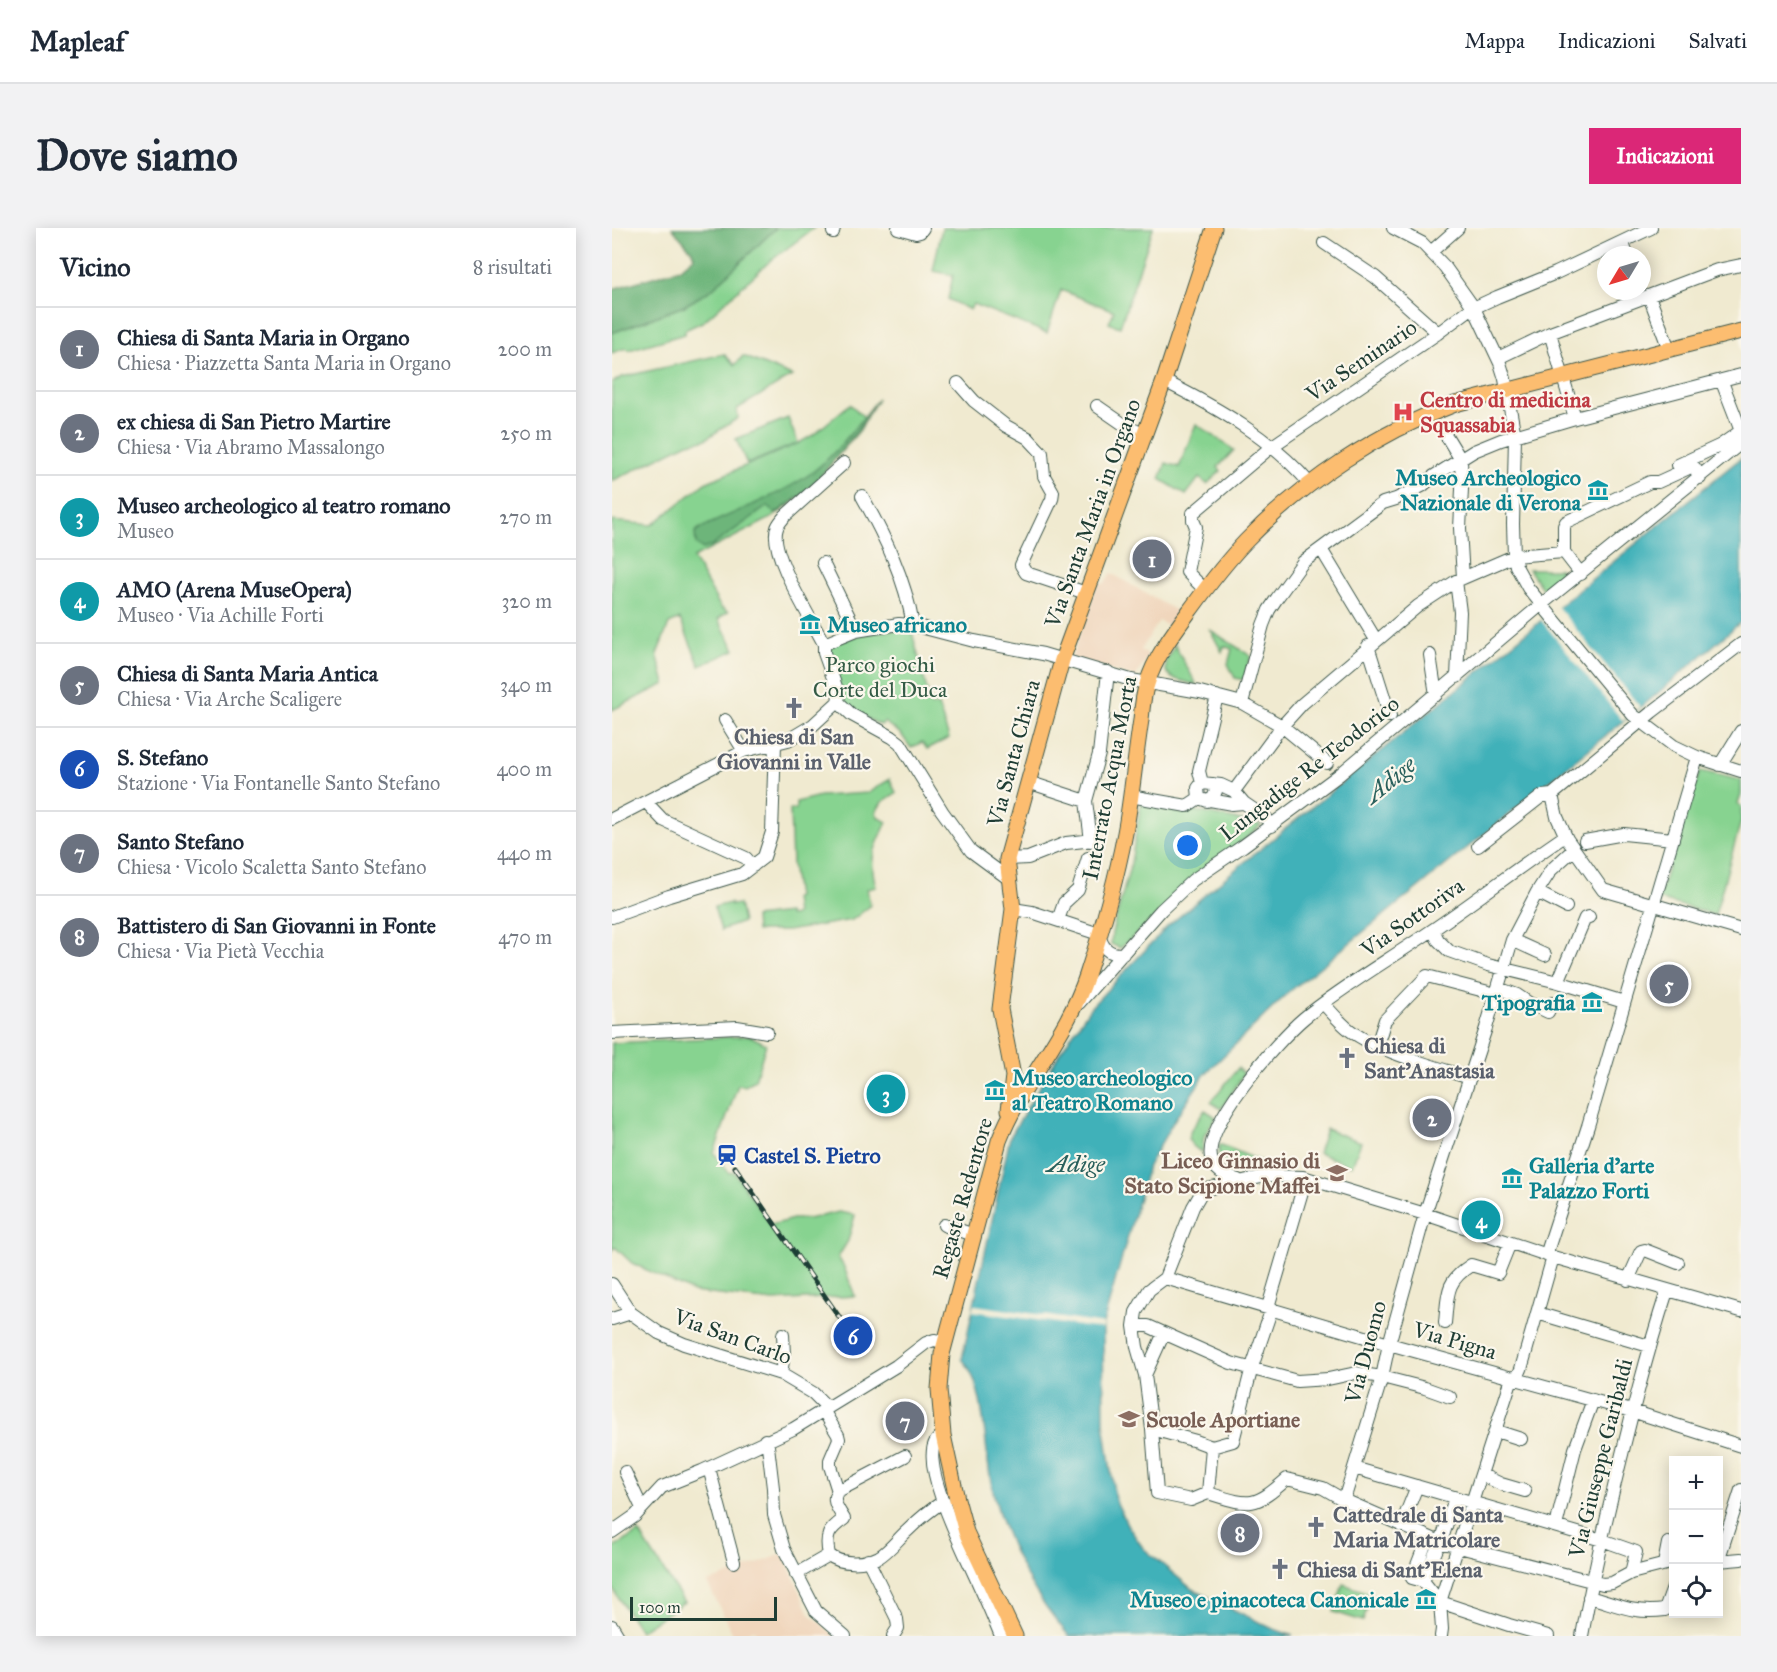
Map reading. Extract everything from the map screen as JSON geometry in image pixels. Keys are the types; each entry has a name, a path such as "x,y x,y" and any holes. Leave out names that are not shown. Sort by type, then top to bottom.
{"main road":[{"name":"Via Santa Maria in Organo","path":"1062,660 1164,381 1214,228"},
{"path":"1507,392 1741,331"},
{"name":"Interrato Acqua Morta","path":"1076,1006 1099,934 1125,834 1147,683 1182,621 1248,539 1311,485 1350,456 1403,426 1455,404 1507,392"},
{"name":"Via Santa Chiara","path":"1007,859 1062,660"},
{"path":"1007,859 1013,909 1000,1009 1013,1076 1007,1119"},
{"name":"Regaste Redentore","path":"1015,1636 966,1532 943,1435 939,1389 945,1342 999,1141 1007,1119 1025,1086 1076,1006"},
{"path":"1013,1076 1025,1086"}],"street":[{"path":"898,228 916,233 923,228"},
{"path":"1393,228 1414,232 1445,267 1474,308 1498,358 1515,437 1514,556 1516,566 1528,588 1638,718 1674,746 1697,757 1741,771"},
{"path":"1431,251 1458,228"},
{"name":"Via Seminario","path":"1629,246 1651,228"},
{"path":"1324,243 1375,277 1438,333"},
{"name":"Via Seminario","path":"1205,590 1187,572 1196,527 1193,513 1271,447 1469,310 1556,273 1597,259"},
{"path":"1651,292 1717,270 1741,265"},
{"path":"1498,358 1550,333 1630,300"},
{"path":"1648,300 1669,349"},
{"path":"1550,333 1575,418"},
{"path":"1242,703 1269,610 1303,562 1383,503 1396,500 1422,486 1474,451 1575,418 1722,382 1741,375"},
{"path":"1164,381 1225,413 1271,447 1299,471 1311,485"},
{"path":"1581,573 1564,552 1566,522 1650,482 1656,476 1721,445 1741,431 1722,382"},
{"path":"958,383 974,401 1006,426 1028,438 1042,453 1044,476 1053,492 1052,499 1021,566 1026,573 1086,593"},
{"path":"1097,406 1144,435"},
{"path":"1447,436 1461,459 1460,612 1457,677"},
{"name":"Lungadige Re Teodorico","path":"1076,1006 1161,910 1193,880 1272,826 1339,775 1523,620 1548,612 1581,573 1741,443"},
{"path":"612,819 748,750 788,740 806,730 838,702 839,695 824,652 824,644 784,569 776,535 777,527 785,516 844,464"},
{"path":"1650,482 1658,482 1691,467 1695,468 1700,478"},
{"path":"861,496 887,541 906,592 913,625"},
{"path":"1320,549 1372,643 1390,716"},
{"path":"1234,791 1282,726 1302,704 1418,606 1460,580 1514,556 1564,552"},
{"path":"823,563 856,631"},
{"path":"1523,620 1531,601 1528,588"},
{"path":"1523,620 1541,613 1548,615 1548,612"},
{"path":"824,644 856,631 899,624 913,625 964,639 1043,654 1147,683 1242,703 1282,726 1327,763"},
{"path":"1478,846 1542,796 1552,795 1638,718 1741,644"},
{"path":"1430,655 1436,695"},
{"path":"1007,859 1028,858 1066,843 1092,840 1086,801 1099,754 1108,672"},
{"path":"1208,784 1199,771 1217,696"},
{"path":"838,702 852,715 900,743 942,811 971,851 1009,879"},
{"path":"725,720 748,750"},
{"path":"1720,765 1741,731"},
{"path":"612,917 669,896 742,874 764,857 772,832 775,744"},
{"path":"1441,1636 1440,1602 1512,1378 1518,1376 1521,1369 1537,1313 1549,1256 1697,757"},
{"path":"1028,782 1086,801"},
{"path":"1205,799 1198,788 1208,784 1221,785 1234,791 1244,803 1266,818 1272,826"},
{"path":"1552,795 1565,836 1603,890 1741,930"},
{"path":"1131,796 1187,806 1205,799 1232,804 1244,803"},
{"path":"646,802 663,820 746,858 753,866"},
{"path":"1585,841 1624,834 1673,839"},
{"name":"Via Sottoriva","path":"1239,1180 1228,1177 1213,1164 1210,1156 1211,1142 1218,1124 1250,1078 1285,1035 1324,1004 1565,836"},
{"name":"Via Duomo","path":"1344,1500 1382,1377 1425,1214 1512,940 1551,870 1573,850"},
{"path":"1059,920 1064,903 1078,890 1088,858"},
{"path":"1537,892 1566,907"},
{"path":"1013,909 1032,912 1099,934 1106,949 1114,954 1123,954"},
{"path":"1558,982 1586,918 1589,917"},
{"path":"1433,930 1438,940 1449,951 1504,969 1624,1002"},
{"path":"1512,940 1545,955"},
{"path":"1377,1045 1385,1020 1427,976 1518,995 1548,1012 1552,1003"},
{"path":"1324,1004 1347,1028 1377,1045 1470,1078"},
{"path":"612,1033 737,1027 767,1032"},
{"path":"1668,1543 1669,1563 1631,1573 1612,1583 1603,1584 1436,1540 1344,1500 1323,1488 1287,1479 1266,1497 1243,1504 1208,1493 1191,1500 1157,1493 1152,1430 1134,1326 1136,1312 1149,1290 1165,1278 1200,1195 1207,1189 1239,1180 1266,1176 1306,1178 1425,1214 1549,1256 1741,1311"},
{"path":"1152,1430 1212,1447 1233,1441 1306,1178"},
{"path":"944,1225 974,1235"},
{"path":"1445,1323 1449,1290 1455,1275 1471,1265 1498,1273 1510,1243"},
{"path":"1628,1280 1641,1251 1645,1250 1678,1263"},
{"name":"Via Pigna","path":"1165,1278 1389,1344 1632,1411 1741,1446"},
{"name":"Via San Carlo","path":"614,1287 631,1313 659,1333 684,1344 781,1374 813,1393 837,1430 839,1439 830,1460 830,1466 838,1491"},
{"name":"Via Giuseppe Garibaldi","path":"1582,1636 1592,1581 1632,1411 1649,1346 1667,1291"},
{"path":"612,1319 631,1313"},
{"path":"1537,1313 1649,1346"},
{"path":"1134,1326 1148,1326 1231,1363 1296,1381 1356,1373 1382,1377 1450,1397"},
{"path":"1144,1375 1164,1333"},
{"path":"781,1374 784,1354 783,1334"},
{"path":"612,1532 635,1516 652,1496 667,1485 793,1429 896,1366 926,1343 934,1340 945,1342"},
{"path":"1556,1526 1575,1449 1593,1400"},
{"path":"1496,1431 1521,1439"},
{"path":"943,1435 936,1441 933,1466 951,1526 1001,1636"},
{"path":"765,1440 768,1446 774,1515 784,1548 816,1611 845,1636"},
{"path":"1208,1493 1212,1447"},
{"path":"829,1556 828,1536 832,1527 844,1519 834,1500 838,1491 905,1456"},
{"path":"709,1468 734,1562"},
{"path":"1354,1468 1556,1526 1636,1552 1631,1573"},
{"path":"625,1472 642,1508"},
{"path":"1482,1475 1501,1484 1526,1491"},
{"path":"1401,1526 1417,1486"},
{"path":"1723,1548 1741,1490"},
{"path":"1455,1498 1436,1540 1423,1581 1440,1602 1548,1636"},
{"path":"829,1556 839,1562 868,1560 880,1556 924,1515 944,1501"},
{"path":"796,1574 829,1556"},
{"path":"1723,1560 1741,1558"},
{"path":"868,1560 897,1619 898,1628 893,1636"},
{"path":"1589,1597 1621,1608 1642,1612 1665,1610 1669,1599"},
{"path":"612,1626 618,1636"}],"shaded area":[{"path":"1111,573 1178,612 1168,626 1159,621 1141,650 1149,656 1135,677 1071,659 1098,582 1104,584"},
{"path":"783,1554 810,1614 835,1636 757,1636 754,1629 734,1636 707,1583"}],"green space":[{"path":"672,228 776,228 711,290 684,306 612,333 612,289 680,269 694,257 692,251"},
{"path":"776,228 814,228 769,262 704,321 685,330 685,334 612,353 612,333 684,306 711,290"},
{"path":"942,228 1153,228 1120,327 1109,323 1114,311 1061,290 1047,333 973,304 970,310 948,299 953,275 933,271"},
{"path":"724,354 735,365 743,356 792,376 737,409 738,418 704,440 688,443 612,481 612,383 622,377"},
{"path":"878,399 858,430 805,492 775,514 768,506 713,545 703,549 696,544 695,532 699,529 770,497 810,474 838,448"},
{"path":"850,404 866,419 860,430 806,493 773,517 693,558 721,608 728,612 718,619 735,650 700,666 680,619 669,624 657,654 665,684 612,710 612,521 652,525 705,483 799,443 813,435"},
{"path":"788,418 798,443 747,464 736,439"},
{"path":"1196,424 1234,450 1218,467 1221,471 1207,484 1199,478 1186,495 1160,479 1166,463 1179,467"},
{"path":"1529,569 1560,569 1560,577 1543,590"},
{"name":"Parco giochi Corte del Duca","path":"911,628 931,706 938,705 949,738 927,749 922,742 911,748 901,734 884,722 881,725 868,719 848,705 838,686 828,646 860,634"},
{"path":"1210,630 1251,656 1244,680 1235,678 1228,664 1232,649 1224,646 1222,652"},
{"path":"1175,645 1197,685 1172,678 1166,671 1166,661"},
{"path":"1700,771 1741,780 1741,795 1738,804 1741,806 1741,821 1715,915 1658,899"},
{"path":"890,779 896,793 882,802 876,812 878,817 887,822 874,853 873,868 876,887 867,889 870,906 852,920 787,931 756,931 755,917 788,913 789,916 796,915 794,898 797,897 792,864 790,810 796,809 796,802 820,796 868,793"},
{"path":"1142,799 1261,825 1120,948 1111,944 1112,933 1131,863"},
{"path":"730,903 731,905 739,904 743,922 721,930 714,907"},
{"path":"750,1036 766,1044 755,1080 745,1086 738,1085 714,1153 729,1173 734,1172 771,1225 839,1212 855,1215 848,1241 838,1257 855,1296 773,1301 693,1292 632,1263 615,1247 612,1251 612,1043"},
{"path":"1238,1068 1244,1074 1221,1109 1211,1102"},
{"path":"1205,1110 1216,1117 1204,1136 1202,1153 1188,1139 1191,1130"},
{"path":"1326,1129 1361,1142 1352,1166 1318,1153"},
{"path":"1219,1144 1263,1162 1244,1169 1219,1157"},
{"path":"639,1532 684,1602 640,1631 612,1588 612,1549"},
{"path":"1343,1584 1372,1594 1363,1621 1334,1612"}],"water":[{"name":"Adige","path":"1741,458 1741,622 1651,699 1289,992 1205,1074 1175,1119 1148,1166 1103,1324 1104,1423 1115,1499 1128,1526 1143,1548 1192,1589 1271,1628 1293,1636 1069,1636 1030,1583 1003,1525 991,1482 980,1400 970,1370 962,1359 1010,1137 1059,1054 1090,1008 1168,926"}],"pier":[{"path":"1557,606 1640,707 1623,721 1541,620"},
{"path":"974,1305 1103,1324 1103,1329 972,1311"}],"railway":[{"path":"735,1167 849,1331"}],"place":[{"name":"Centro di medicina Squassabia","path":"1403,412"},
{"name":"Museo Archeologico Nazionale di Verona","path":"1598,490"},
{"name":"Chiesa di Santa Maria in Organo","path":"1152,559"},
{"name":"Museo africano","path":"810,624"},
{"name":"Chiesa di San Giovanni in Valle","path":"794,708"},
{"name":"Chiesa di Santa Maria Antica","path":"1669,984"},
{"name":"Tipografia","path":"1592,1002"},
{"name":"Chiesa di Sant'Anastasia","path":"1347,1058"},
{"name":"Museo archeologico al Teatro Romano","path":"995,1090"},
{"name":"Museo archeologico al teatro romano","path":"886,1094"},
{"name":"ex chiesa di San Pietro Martire","path":"1432,1118"},
{"name":"Castel S. Pietro","path":"727,1155"},
{"name":"Liceo Ginnasio di Stato Scipione Maffei","path":"1337,1173"},
{"name":"Galleria d'arte Palazzo Forti","path":"1512,1178"},
{"name":"AMO (Arena MuseOpera)","path":"1481,1220"},
{"name":"S. Stefano","path":"853,1336"},
{"name":"Scuole Aportiane","path":"1129,1419"},
{"name":"Santo Stefano","path":"905,1421"},
{"name":"Cattedrale di Santa Maria Matricolare","path":"1316,1527"},
{"name":"Battistero di San Giovanni in Fonte","path":"1240,1533"},
{"name":"Chiesa di Sant'Elena","path":"1280,1569"},
{"name":"Museo e pinacoteca Canonicale","path":"1426,1599"}]}
